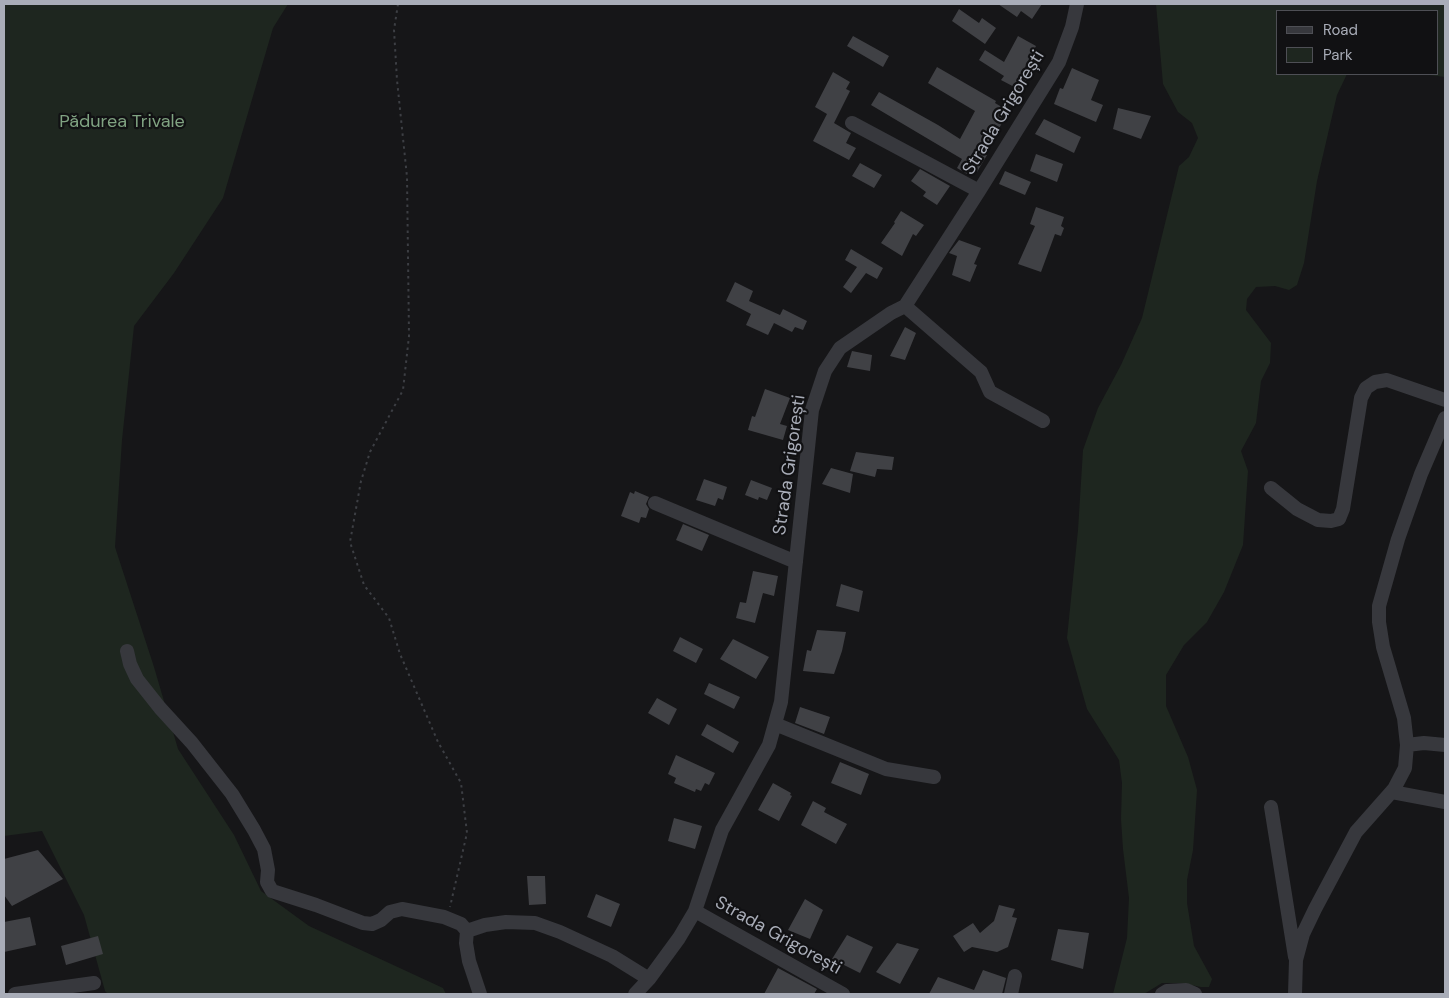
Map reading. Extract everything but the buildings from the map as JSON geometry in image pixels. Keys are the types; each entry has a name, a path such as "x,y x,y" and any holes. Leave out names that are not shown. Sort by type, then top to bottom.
{"street":[{"name":"Strada Grigorești","path":"635,994 649,979 679,938 695,911 722,830 769,745 781,702 812,410 825,371 840,348 891,313 905,306 1059,62 1072,28 1077,4"},
{"path":"852,123 979,191"},
{"path":"905,306 981,372 990,392 1043,421"},
{"path":"1270,488 1296,509 1318,520 1331,521 1339,519 1343,509 1361,398 1366,388 1375,382 1386,380 1445,400"},
{"path":"1296,960 1303,934 1338,863 1356,832 1392,792 1404,768 1407,745 1404,718 1383,648 1378,622 1379,606 1398,539 1420,474 1445,418"},
{"path":"655,503 796,562"},
{"path":"127,651 130,664 137,679 192,743 232,794 250,822 264,849 268,870 267,882 272,891 316,904 363,924 372,924 381,920 390,912 402,909 448,919 460,924 467,931 466,943 469,961 480,994"},
{"path":"775,724 886,769 934,777"},
{"path":"1407,745 1424,743 1445,745"},
{"path":"1392,792 1445,802"},
{"path":"1272,807 1296,960 1295,994"},
{"name":"Strada Grigorești","path":"695,911 843,994"},
{"path":"467,931 485,925 506,922 536,923 612,956 649,979"},
{"path":"1010,994 1015,976"},
{"path":"15,994 94,983"},
{"path":"1162,994 1168,991 1186,990 1196,994"}],"path":[{"path":"398,4 394,30 396,80 407,177 410,336 403,390 370,452 361,482 350,542 364,586 389,618 400,654 438,742 461,783 467,832 448,919"}],"green space":[{"name":"Pădurea Trivale","path":"4,4 288,4 273,28 223,198 174,273 134,326 122,440 115,547 154,667 178,749 234,835 261,891 309,926 443,988 446,994 108,994 105,991 84,915 42,831 4,836"},
{"path":"1156,4 1445,4 1445,77 1429,75 1439,75 1439,10 1276,10 1276,75 1347,75 1337,95 1317,181 1304,263 1297,285 1289,290 1275,286 1256,287 1247,299 1246,310 1271,343 1270,363 1261,381 1256,423 1241,451 1248,471 1243,545 1224,592 1207,622 1184,645 1166,675 1166,706 1188,757 1197,790 1193,850 1187,880 1187,903 1194,946 1212,979 1209,987 1181,983 1162,983 1144,994 1113,994 1127,938 1129,898 1121,819 1122,783 1119,760 1087,709 1067,638 1078,530 1083,450 1098,408 1121,365 1142,318 1179,166 1189,157 1198,138 1192,123 1178,112 1163,84"}]}
